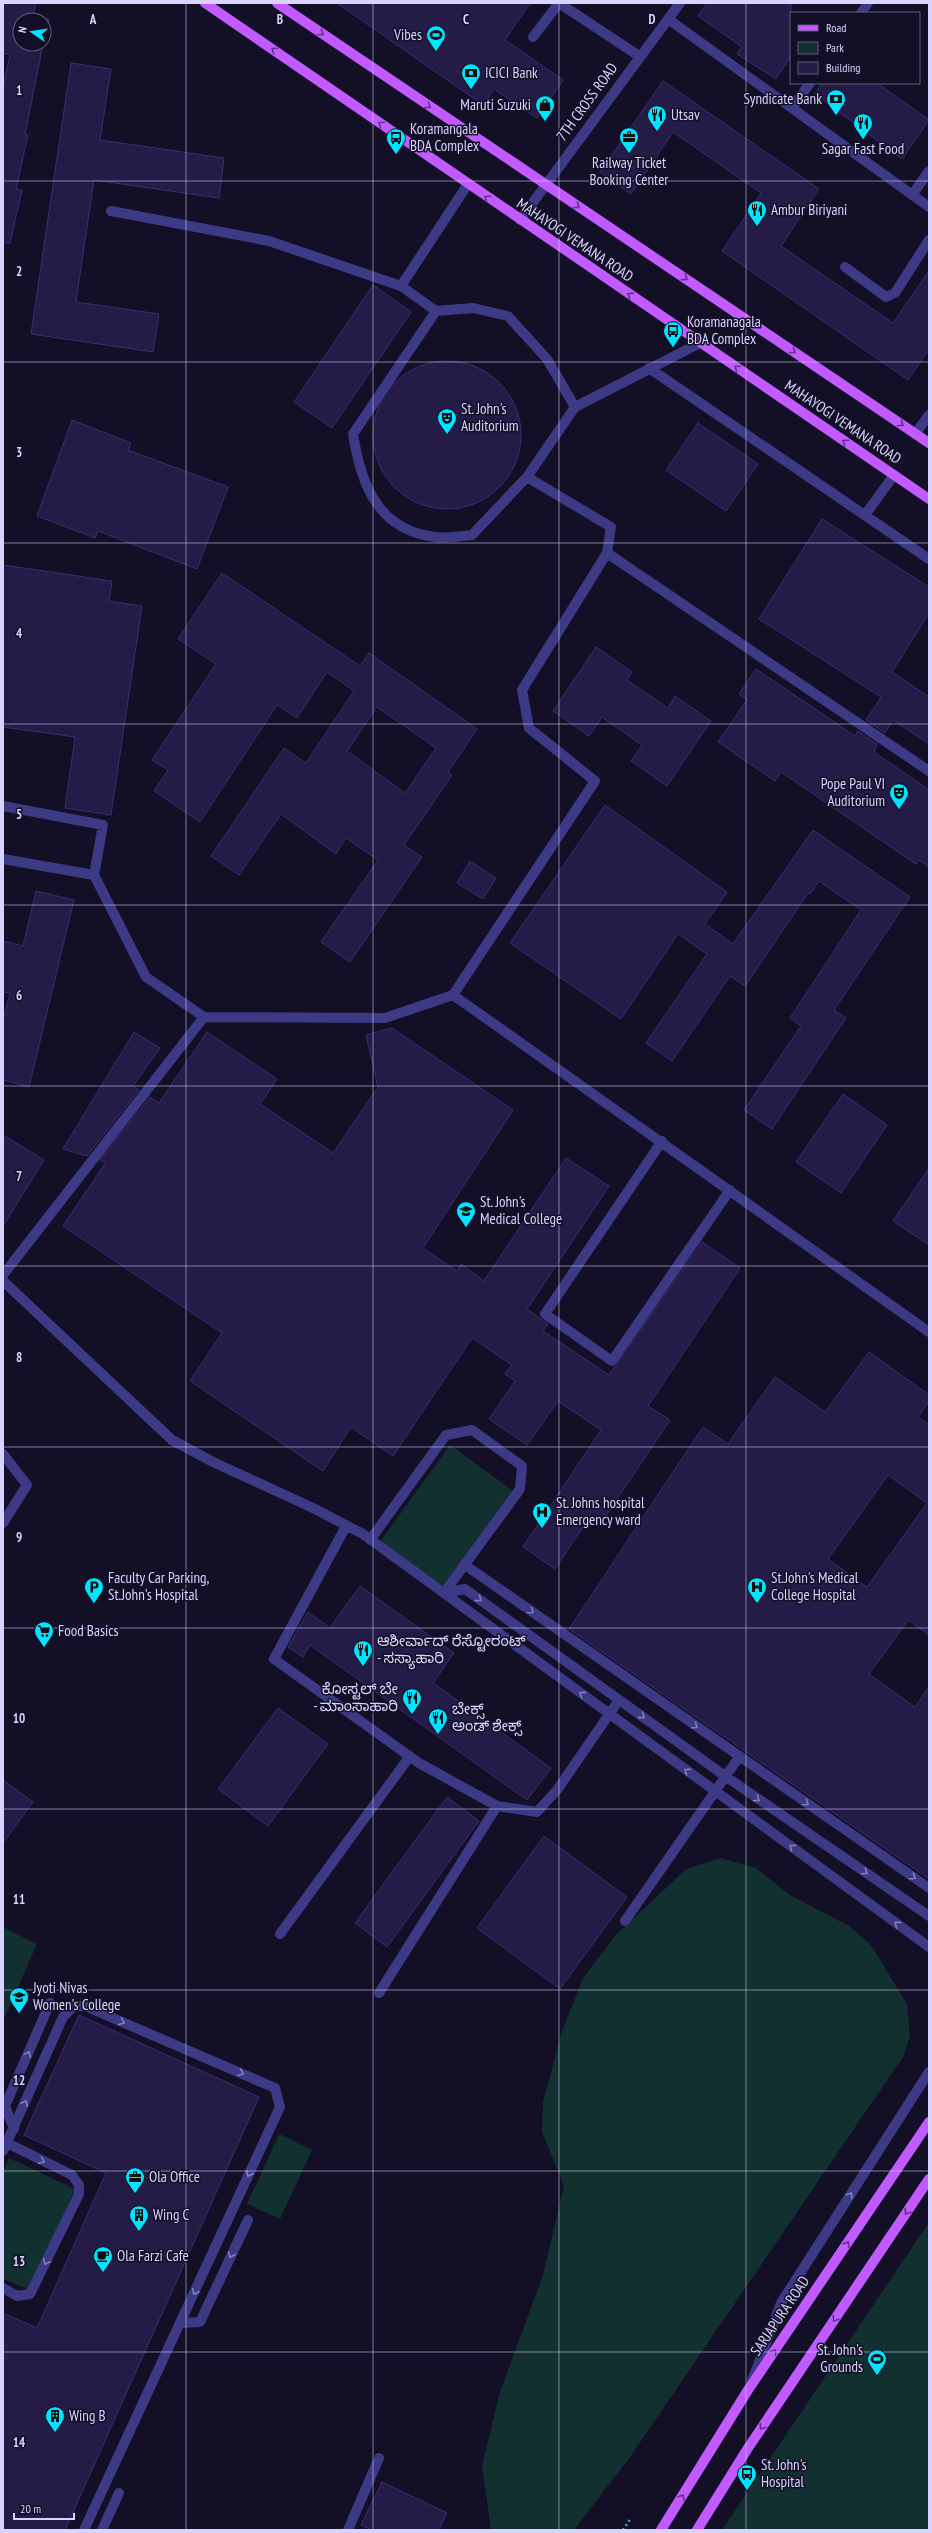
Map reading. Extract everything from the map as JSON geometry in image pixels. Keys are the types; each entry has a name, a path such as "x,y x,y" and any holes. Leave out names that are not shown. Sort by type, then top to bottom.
{"main road":[{"name":"MAHAYOGI VEMANA ROAD","path":"205,3 929,499"},
{"name":"MAHAYOGI VEMANA ROAD","path":"277,3 929,443"},
{"name":"SARJAPURA ROAD","path":"661,2530 748,2390 929,2122"},
{"path":"697,2530 748,2448 929,2179"}],"street":[{"path":"533,37 559,3 639,56"},
{"name":"7TH CROSS ROAD","path":"520,220 639,56 680,3"},
{"path":"862,12 868,3"},
{"path":"668,19 929,207"},
{"path":"792,108 809,84"},
{"path":"912,195 929,171"},
{"path":"401,286 468,184"},
{"path":"111,212 269,241 401,286 436,311 473,308 508,316 547,359 575,407"},
{"path":"846,267 886,297 895,293 929,240"},
{"path":"436,311 353,434 357,463 370,496 399,527 435,537 472,535 527,477 575,407 700,343"},
{"path":"649,368 929,559"},
{"path":"915,434 929,415"},
{"path":"865,515 894,476"},
{"path":"3,806 103,825 94,875 146,977 204,1017 385,1018 453,995 595,781 529,728 522,690 607,553 611,527 527,477"},
{"path":"607,553 929,771"},
{"path":"3,859 94,875"},
{"path":"453,995 662,1141 929,1332"},
{"path":"3,1274 204,1017"},
{"path":"662,1141 545,1314 612,1361 730,1190"},
{"path":"3,1281 172,1440 213,1462 313,1508 370,1540 929,1947"},
{"path":"370,1540 446,1435 472,1430 522,1466 520,1489 444,1593"},
{"path":"3,1454 27,1485 3,1523"},
{"path":"346,1526 274,1659 410,1756 497,1806 537,1812 557,1790 619,1700"},
{"path":"464,1564 929,1888"},
{"path":"444,1593 465,1589 725,1776 929,1916"},
{"path":"280,1934 410,1756"},
{"path":"625,1920 739,1756"},
{"path":"379,1993 497,1806"},
{"path":"14,2128 5,2106 50,2003"},
{"path":"3,2288 17,2296 30,2294 79,2194 79,2185 72,2175 5,2147 62,2017 74,2006 85,2006 275,2088 280,2107 84,2530"},
{"path":"748,2390 782,2303 929,2072"},
{"path":"180,2323 200,2322 248,2220"},
{"path":"348,2530 379,2458"},
{"path":"102,2530 119,2493"}],"path":[{"path":"623,2530 631,2518"}],"green space":[{"path":"450,1445 515,1492 443,1591 379,1543"},
{"path":"721,1858 756,1868 790,1895 849,1926 871,1945 907,2004 910,2036 903,2057 630,2457 574,2530 491,2530 482,2466 500,2392 543,2275 564,2186 542,2132 543,2102 562,2031 583,1978 614,1937 686,1869"},
{"path":"3,1927 37,1944 3,2021"},
{"path":"279,2134 312,2150 280,2219 247,2204"},
{"path":"9,2158 75,2189 29,2290 3,2279 3,2172"},
{"name":"St. John's Grounds","path":"929,2222 929,2530 722,2530"}],"building":[{"path":"3,3 36,3 34,12 12,12 12,52 41,52 25,134 28,135 16,189 22,190 10,243 3,243 3,87 10,55 3,53"},
{"path":"337,3 530,3 505,40 563,80 537,118 494,89 483,105"},
{"path":"707,3 791,3 790,58 776,79 737,54 742,47 698,16"},
{"path":"71,63 111,69 100,140 224,158 219,198 94,180 76,302 159,314 153,352 31,334"},
{"path":"663,81 819,189 781,246 893,323 929,271 929,349 908,380 722,251 761,193 673,132 631,194 600,172"},
{"path":"821,84 878,84 929,120 902,159 815,94"},
{"path":"373,285 411,312 332,428 294,402"},
{"name":"St. John's Auditorium","path":"440,361 454,361 469,364 482,369 500,382 513,400 516,407 520,420 520,450 516,463 513,470 500,488 482,501 475,504 462,508 440,509 425,506 412,501 400,493 389,482 381,470 376,457 373,442 373,428 376,413 381,400 389,388 400,377 412,369 425,364"},
{"path":"72,420 131,443 128,450 228,487 197,569 98,531 95,538 37,516"},
{"path":"698,423 758,464 726,511 666,470"},
{"path":"822,519 929,587 929,613 892,672 929,697 929,744 893,720 885,733 866,720 881,697 759,619"},
{"path":"3,565 112,581 109,601 142,606 111,815 65,808 75,737 3,727"},
{"path":"222,573 360,666 369,653 477,729 448,772 452,775 404,845 422,857 350,962 321,942 378,860 346,838 336,854 281,814 239,875 211,856 284,748 306,763 354,691 327,672 297,718 277,705 200,822 154,791 168,770 152,760 216,664 178,639","holes":["377,707 436,748 405,793 347,751"]},
{"path":"596,647 632,672 627,680 668,708 675,696 711,721 667,786 631,761 642,745 602,717 589,736 553,711"},
{"path":"756,669 855,736 858,731 877,744 874,752 929,790 929,867 919,860 916,864 781,772 775,781 718,742 747,700 739,694"},
{"path":"605,805 727,892 705,924 733,944 813,830 910,897 834,1010 846,1018 772,1129 744,1110 801,1026 790,1018 861,910 819,881 810,894 808,893 745,986 730,976 672,1061 646,1043 707,954 678,934 621,1019 510,943"},
{"path":"470,861 496,878 483,899 457,883"},
{"path":"36,891 74,900 29,1087 3,1080 3,1021 10,993 3,992 3,941 23,946"},
{"path":"392,1028 513,1110 423,1248 457,1271 461,1264 484,1281 566,1158 609,1186 527,1309 548,1324 543,1331 609,1375 702,1242 740,1268 648,1406 670,1420 599,1526 589,1518 555,1569 523,1547 601,1430 558,1401 527,1445 489,1419 515,1381 505,1374 512,1365 472,1338 393,1456 351,1427 323,1471 190,1381 222,1333 63,1226 106,1162 100,1160 150,1097 159,1103 207,1032 277,1079 260,1104 333,1153 378,1087 366,1035"},
{"path":"134,1032 160,1048 133,1086 139,1090 87,1156 63,1149"},
{"path":"843,1094 887,1125 841,1193 796,1162"},
{"path":"3,1135 44,1160 3,1226"},
{"path":"929,1168 929,1245 893,1221"},
{"name":"St.John's Medical College Hospital","path":"869,1352 929,1395 929,1401 918,1417 929,1425 929,1635 908,1620 869,1674 915,1707 929,1687 929,1879 569,1629 703,1427 728,1444 775,1377 825,1412","holes":["888,1475 927,1503 867,1587 828,1559"]},
{"path":"360,1586 454,1653 433,1683 551,1768 527,1800 310,1645 303,1657 288,1647 308,1612 330,1628"},
{"path":"278,1708 328,1744 268,1826 218,1789"},
{"path":"3,1780 33,1802 3,1843"},
{"path":"447,1797 479,1821 387,1947 355,1923"},
{"path":"544,1836 627,1897 560,1989 477,1928"},
{"name":"Wing C","path":"79,2015 259,2097 65,2530 3,2530 3,2313 37,2328 106,2173 24,2135"},
{"path":"382,2482 447,2513 439,2530 372,2530 361,2525"}],"place":[{"name":"Vibes","path":"436,52"},
{"name":"ICICI Bank","path":"471,90"},
{"name":"Syndicate Bank","path":"836,116"},
{"name":"Maruti Suzuki","path":"545,122"},
{"name":"Utsav","path":"657,132"},
{"name":"Sagar Fast Food","path":"863,140"},
{"name":"Railway Ticket Booking Center","path":"629,154"},
{"name":"Koramangala BDA Complex","path":"396,155"},
{"name":"Ambur Biriyani","path":"757,227"},
{"name":"Koramanagala BDA Complex","path":"673,348"},
{"name":"St. John's Auditorium","path":"447,435"},
{"name":"Pope Paul VI Auditorium","path":"899,810"},
{"name":"St. John's Medical College","path":"466,1228"},
{"name":"St. Johns hospital Emergency ward","path":"542,1529"},
{"name":"Faculty Car Parking, St.John's Hospital","path":"94,1604"},
{"name":"St.John's Medical College Hospital","path":"757,1604"},
{"name":"Food Basics","path":"44,1648"},
{"name":"ಆಶೀರ್ವಾದ್ ರೆಸ್ಟೋರಂಟ್ - ಸಸ್ಯಾಹಾರಿ","path":"363,1667"},
{"name":"ಕೋಸ್ಟಲ್ ಬೇ - ಮಾಂಸಾಹಾರಿ","path":"412,1715"},
{"name":"ಬೇಕ್ಸ್ ಅಂಡ್ ಶೇಕ್ಸ್","path":"438,1735"},
{"name":"Jyoti Nivas Women's College","path":"19,2014"},
{"name":"Ola Office","path":"135,2194"},
{"name":"Wing C","path":"139,2232"},
{"name":"Ola Farzi Cafe","path":"103,2273"},
{"name":"St. John's Grounds","path":"877,2376"},
{"name":"Wing B","path":"55,2433"},
{"name":"St. John's Hospital","path":"747,2491"}]}
